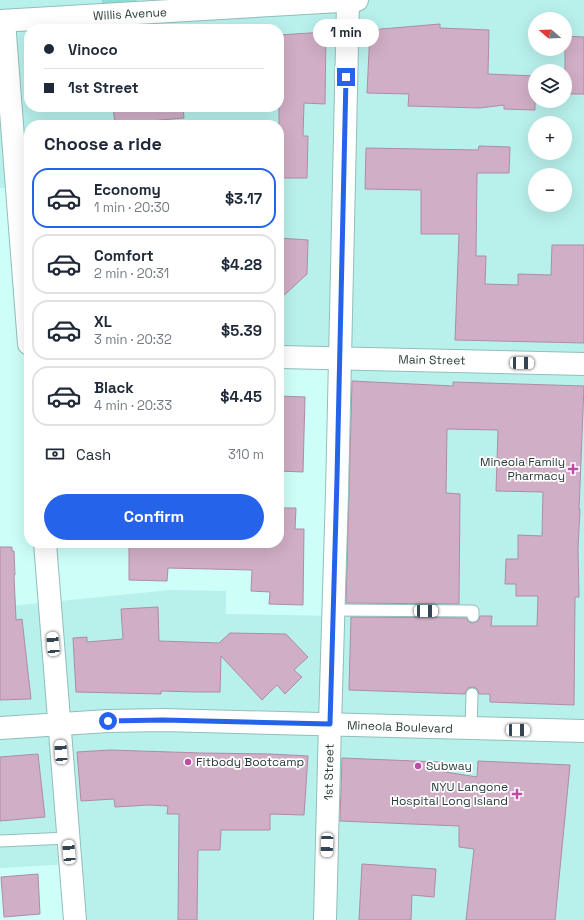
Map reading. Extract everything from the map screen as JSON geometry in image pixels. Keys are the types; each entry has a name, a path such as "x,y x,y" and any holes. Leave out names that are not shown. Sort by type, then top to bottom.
{"street":[{"name":"Willis Avenue","path":"2,21 352,0"},
{"name":"1st Street","path":"325,920 340,358 352,0"},
{"path":"2,21 24,284"},
{"name":"Main Street","path":"284,357 584,364"},
{"path":"45,548 75,920"},
{"name":"Mineola Boulevard","path":"0,728 108,721 163,720 584,731"}],"lane":[{"path":"333,610 473,611 473,616"},
{"path":"471,729 472,694"},
{"path":"0,842 68,838"}],"shaded area":[{"path":"0,0 102,0 100,15 134,13 137,0 584,0 584,920 75,920 70,864 0,868 0,607 171,590 226,591 226,614 333,616 340,359 284,357 284,120 24,120 24,134 13,135 17,187 0,188"},
{"path":"102,0 137,0 134,13 100,15"}],"building":[{"path":"440,24 440,28 489,30 488,74 528,76 528,108 535,108 535,110 504,109 504,105 480,108 408,106 409,94 367,93 370,30"},
{"path":"326,32 325,104 304,103 303,136 308,136 307,178 284,178 284,120 279,120 279,112 284,112 284,35"},
{"path":"572,36 584,37 584,94 572,94 572,64 565,64 565,56 572,56"},
{"path":"114,112 183,112 184,118 161,120 115,120"},
{"path":"479,146 510,147 509,173 477,173 476,256 486,256 485,284 518,285 518,274 551,275 552,245 584,245 584,343 455,340 459,234 421,234 421,190 365,189 366,148 478,150"},
{"path":"284,238 308,240 307,274 284,295"},
{"path":"352,381 453,386 453,382 584,386 578,549 579,597 575,597 574,705 490,702 490,694 479,694 478,690 473,687 468,688 465,694 349,690 351,617 466,618 469,622 473,623 479,620 480,616 492,616 491,626 537,626 538,596 516,596 516,584 505,584 506,559 518,559 518,535 542,536 543,492 496,491 498,430 447,429 446,493 460,494 459,604 346,603"},
{"path":"284,396 305,397 303,472 284,471"},
{"path":"284,508 296,508 295,529 304,529 303,605 269,604 270,592 251,591 252,570 168,568 167,581 129,580 129,548 284,548"},
{"path":"0,547 12,547 12,551 14,551 16,620 22,619 31,699 0,700"},
{"path":"158,607 159,641 219,643 230,633 286,634 308,657 294,670 302,677 285,694 277,685 262,700 221,656 220,692 161,691 161,694 76,692 73,638 87,637 87,642 123,639 121,609"},
{"path":"110,750 308,756 304,815 270,814 270,830 221,830 220,850 198,850 197,920 178,920 179,814 167,814 168,806 149,805 115,807 114,799 81,801 77,752"},
{"path":"38,754 45,817 0,821 0,757"},
{"name":"NYU Langone Hospital Long Island","path":"342,758 439,762 439,771 477,777 478,761 570,765 555,920 466,920 474,849 459,847 459,826 340,821"},
{"path":"362,864 436,869 434,897 412,895 411,920 359,920"},
{"path":"38,874 40,914 4,917 1,877"}],"place":[{"name":"Mineola Family Pharmacy","path":"573,469"},
{"name":"Fitbody Bootcamp","path":"188,762"},
{"name":"Subway","path":"418,766"},
{"name":"NYU Langone Hospital Long Island","path":"517,794"}],"route":[{"path":"108,721 163,720 330,724 346,77"}]}
